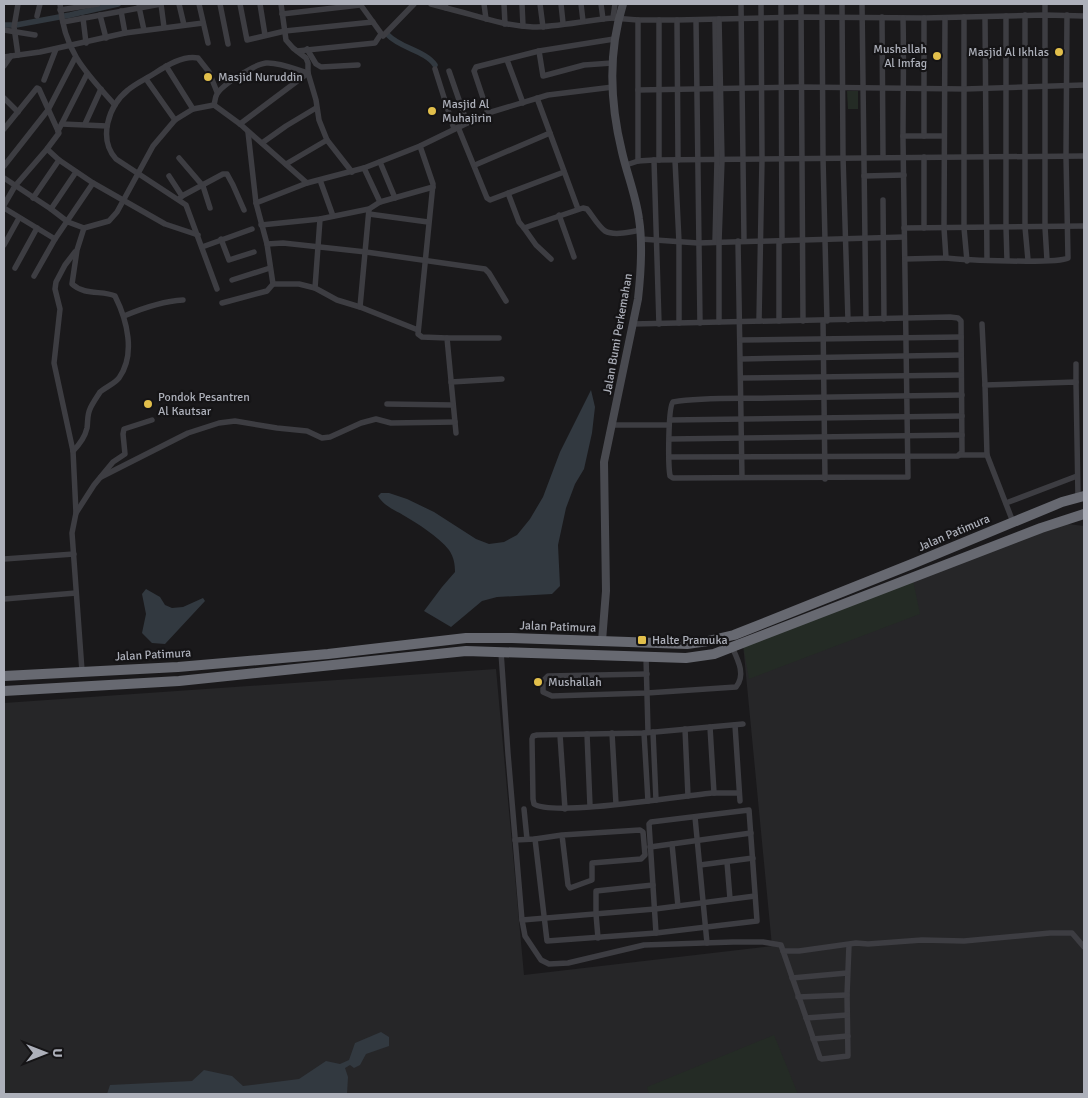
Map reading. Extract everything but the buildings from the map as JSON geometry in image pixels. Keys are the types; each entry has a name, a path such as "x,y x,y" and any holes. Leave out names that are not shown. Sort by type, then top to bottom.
{"highway":[{"name":"Jalan Patimura","path":"4,676 216,664 328,654 466,638 687,644 708,641 734,635 1062,502 1081,497"},
{"name":"Jalan Patimura","path":"4,691 179,680 466,651 686,658 714,654 1041,528 1084,514"},
{"path":"820,600 825,611"}],"street":[{"path":"18,4 14,21 18,55"},
{"path":"37,16 40,4"},
{"path":"61,14 81,5 98,4"},
{"path":"61,14 83,18 161,4 164,27"},
{"path":"179,4 184,25"},
{"path":"199,4 208,43"},
{"path":"220,4 228,44"},
{"path":"240,4 247,40 285,32 373,22"},
{"path":"260,4 265,35"},
{"path":"280,4 289,44 307,60 316,108 327,140 352,172"},
{"path":"282,14 360,4 381,34"},
{"path":"381,34 385,35 414,4"},
{"path":"431,4 446,6 505,24 543,27 582,20 616,18 638,20 717,20 822,16 882,18 1084,16"},
{"path":"464,4 466,12"},
{"path":"484,4 486,19"},
{"path":"504,4 505,24"},
{"path":"522,4 523,26"},
{"path":"540,4 543,27"},
{"path":"561,4 563,23"},
{"path":"581,4 582,20"},
{"path":"601,4 603,19"},
{"path":"615,4 616,18"},
{"name":"Jalan Bumi Perkemahan","path":"602,641 606,591 604,462 633,324 641,272 641,239 636,203 619,136 612,86 616,18 622,4"},
{"path":"741,4 740,340 742,477"},
{"path":"759,321 762,159 761,4"},
{"path":"779,321 782,158 781,4"},
{"path":"801,4 803,321"},
{"path":"822,4 826,479"},
{"path":"842,4 843,158 848,320"},
{"path":"862,4 866,319"},
{"path":"1045,4 1045,227 1047,260"},
{"path":"139,7 144,30"},
{"path":"121,10 125,33"},
{"path":"61,14 69,47 75,58 115,105"},
{"path":"100,15 106,38"},
{"path":"905,259 946,258 967,261 1063,260 1068,258 1066,156 1067,15"},
{"path":"1006,16 1005,157 1007,260"},
{"path":"1025,16 1025,227 1028,260"},
{"path":"985,17 987,260"},
{"path":"83,18 86,43"},
{"path":"882,18 883,157"},
{"path":"903,18 904,237 905,259 906,376 907,396 908,477 826,479 672,478 669,473 669,422 670,405 673,402 741,399 824,397 907,396 962,395"},
{"path":"924,18 924,136"},
{"path":"945,18 944,228 946,258"},
{"path":"964,18 964,228 967,261"},
{"path":"638,20 638,161"},
{"path":"659,20 657,160 659,324"},
{"path":"677,20 679,324"},
{"path":"696,20 700,323"},
{"path":"717,20 720,160 717,241 719,322"},
{"path":"4,56 69,47 125,33 202,23"},
{"path":"4,30 35,34"},
{"path":"297,51 375,43 381,34"},
{"path":"488,113 474,71 475,69 539,51 614,39"},
{"path":"44,80 56,49"},
{"path":"308,50 316,64 321,67 358,65"},
{"path":"539,51 543,76 584,65 612,63"},
{"path":"4,66 11,56"},
{"path":"180,198 116,159 110,152 106,138 107,126 115,105 127,90 166,66 191,57 198,58 209,72 217,92 214,105"},
{"path":"4,166 48,110 75,58"},
{"path":"506,60 523,103"},
{"path":"217,92 246,70 260,64 275,64 308,73"},
{"path":"166,66 193,108"},
{"path":"435,69 456,128 475,165 488,199 491,200 564,172"},
{"path":"449,71 466,123"},
{"path":"240,124 308,73"},
{"path":"55,239 4,207 15,186 58,135 58,131 87,74"},
{"path":"146,79 175,120"},
{"path":"638,90 781,87 925,87 965,89 1005,86 1084,85"},
{"path":"256,203 320,180 352,172 380,162 420,146 488,113 537,98 612,86"},
{"path":"4,129 37,88 58,131"},
{"path":"85,124 101,90"},
{"path":"4,98 18,112"},
{"path":"537,98 578,209"},
{"path":"4,178 68,222 84,228 109,221 117,212 137,172 153,146 175,120 193,108 214,105 240,124 308,184"},
{"path":"262,143 316,108"},
{"path":"4,117 10,122"},
{"path":"62,124 107,126"},
{"path":"248,132 256,203 267,244 273,284"},
{"path":"475,165 550,133"},
{"path":"903,136 944,136"},
{"path":"286,164 327,140"},
{"path":"420,146 433,184 418,330 419,336 499,338"},
{"path":"47,149 76,172 123,201 165,224 198,235"},
{"path":"626,165 638,161 657,160 1084,156"},
{"path":"924,157 924,228"},
{"path":"179,158 203,186 210,208"},
{"path":"34,198 59,160"},
{"path":"380,162 395,198"},
{"path":"364,168 380,202"},
{"path":"51,209 76,172"},
{"path":"180,198 223,174 227,174 234,185 244,210"},
{"path":"864,176 904,175"},
{"path":"169,176 180,198 186,205 217,289"},
{"path":"320,180 333,216"},
{"path":"34,276 55,239 93,183"},
{"path":"360,307 369,212 380,202 432,187"},
{"path":"508,193 519,222 536,245 551,259"},
{"path":"883,200 884,319"},
{"path":"524,228 578,209 586,209 601,228 607,232 622,233 640,230"},
{"path":"261,225 369,212 428,222"},
{"path":"560,215 574,257"},
{"path":"4,245 19,218"},
{"path":"315,288 320,219"},
{"path":"904,228 1084,226"},
{"path":"15,268 37,228"},
{"path":"73,452 80,444 86,430 90,409 101,392 118,379 127,362 129,347 124,316 113,295 87,291 73,285 77,250 84,228"},
{"path":"202,246 252,229"},
{"path":"641,239 698,243 904,237"},
{"path":"222,239 229,260 254,252"},
{"path":"267,244 283,243 366,252 485,269 506,301"},
{"path":"77,250 58,277 55,288 60,309 54,363 73,452 76,513 72,533 82,671"},
{"path":"232,280 270,268"},
{"path":"222,303 267,291 273,284 299,284 315,288 337,300 418,330"},
{"path":"124,316 142,308 168,301 183,300"},
{"path":"633,324 956,318 961,321 962,452 960,455"},
{"path":"982,324 988,456 1013,522"},
{"path":"740,340 961,336"},
{"path":"447,338 456,433"},
{"path":"741,359 961,356"},
{"path":"1076,364 1077,476 1081,497"},
{"path":"741,378 961,375"},
{"path":"451,382 502,379"},
{"path":"985,385 1076,382"},
{"path":"387,404 452,405"},
{"path":"611,425 742,420 962,416"},
{"path":"101,477 188,433 219,423 235,421 308,430 322,438 330,437 361,423 376,419 391,423 455,422"},
{"path":"76,513 113,462 126,453 124,429 152,420"},
{"path":"670,439 962,435"},
{"path":"669,458 988,456"},
{"path":"1006,503 1077,476"},
{"path":"4,559 74,554"},
{"path":"4,599 76,593"},
{"path":"647,674 548,676 543,681 543,692 552,696 647,693 736,687 740,682 740,665 732,647"},
{"path":"501,652 522,920 526,936 541,960 548,964 584,960 644,946 763,942 781,945 813,1039 822,1059 848,1057 847,973 849,945"},
{"path":"646,657 648,801"},
{"path":"534,804 532,737 537,735 648,732 743,724"},
{"path":"735,725 740,801"},
{"path":"710,727 714,793"},
{"path":"685,729 688,796"},
{"path":"648,732 656,800"},
{"path":"612,733 616,804"},
{"path":"560,734 565,809"},
{"path":"587,734 590,806"},
{"path":"534,804 539,807 565,809 714,793 739,793"},
{"path":"513,806 524,809 534,804"},
{"path":"524,809 527,839"},
{"path":"535,839 543,918 548,942 656,933 757,922 749,810 650,823 648,826 656,933"},
{"path":"696,817 708,943"},
{"path":"515,840 562,835 642,830 645,855 641,859 592,863 591,881 570,888 568,885 562,835"},
{"path":"650,847 751,833"},
{"path":"672,844 678,906"},
{"path":"700,865 753,858"},
{"path":"727,862 730,900"},
{"path":"598,938 597,890 653,885"},
{"path":"522,920 655,909 755,896"},
{"path":"783,951 799,951 856,943 868,944 922,940 964,941 1050,933 1072,933 1084,948"},
{"path":"792,978 847,973"},
{"path":"798,997 847,995"},
{"path":"806,1018 847,1015"},
{"path":"813,1039 848,1036"}],"shaded area":[{"path":"847,91 858,91 858,109 848,109"},
{"path":"591,390 595,407 592,433 584,469 575,484 566,508 558,545 560,586 552,594 497,597 482,601 451,627 424,611 455,572 452,555 434,535 386,505 378,496 381,493 389,493 407,499 434,512 476,539 489,544 504,542 517,535 530,519 543,497 560,452"},
{"path":"1060,523 1084,526 1084,1094 4,1094 4,703 496,669 524,975 772,946 743,644"},
{"path":"913,580 920,614 749,679 743,645"},
{"path":"146,589 160,597 165,605 172,608 183,607 203,598 205,601 165,644 152,643 142,633 146,614 142,594"},
{"path":"381,1032 389,1037 389,1046 366,1054 360,1065 354,1068 350,1065 345,1068 348,1077 347,1094 107,1094 110,1085 192,1081 204,1070 232,1076 243,1086 299,1079 326,1061 340,1064 349,1060 355,1043"},
{"path":"774,1035 798,1094 649,1094 647,1087"}],"waterway":[{"path":"16,25 118,4"},
{"path":"4,25 12,25"},
{"path":"388,35 399,43 426,56 435,65"}],"place":[{"name":"Masjid Al Ikhlas","path":"1059,52"},
{"name":"Mushallah Al Imfag","path":"937,56"},
{"name":"Masjid Nuruddin","path":"208,77"},
{"name":"Masjid Al Muhajirin","path":"432,111"},
{"name":"Pondok Pesantren Al Kautsar","path":"148,404"},
{"name":"Halte Pramuka","path":"642,640"},
{"name":"Mushallah","path":"538,682"}]}
